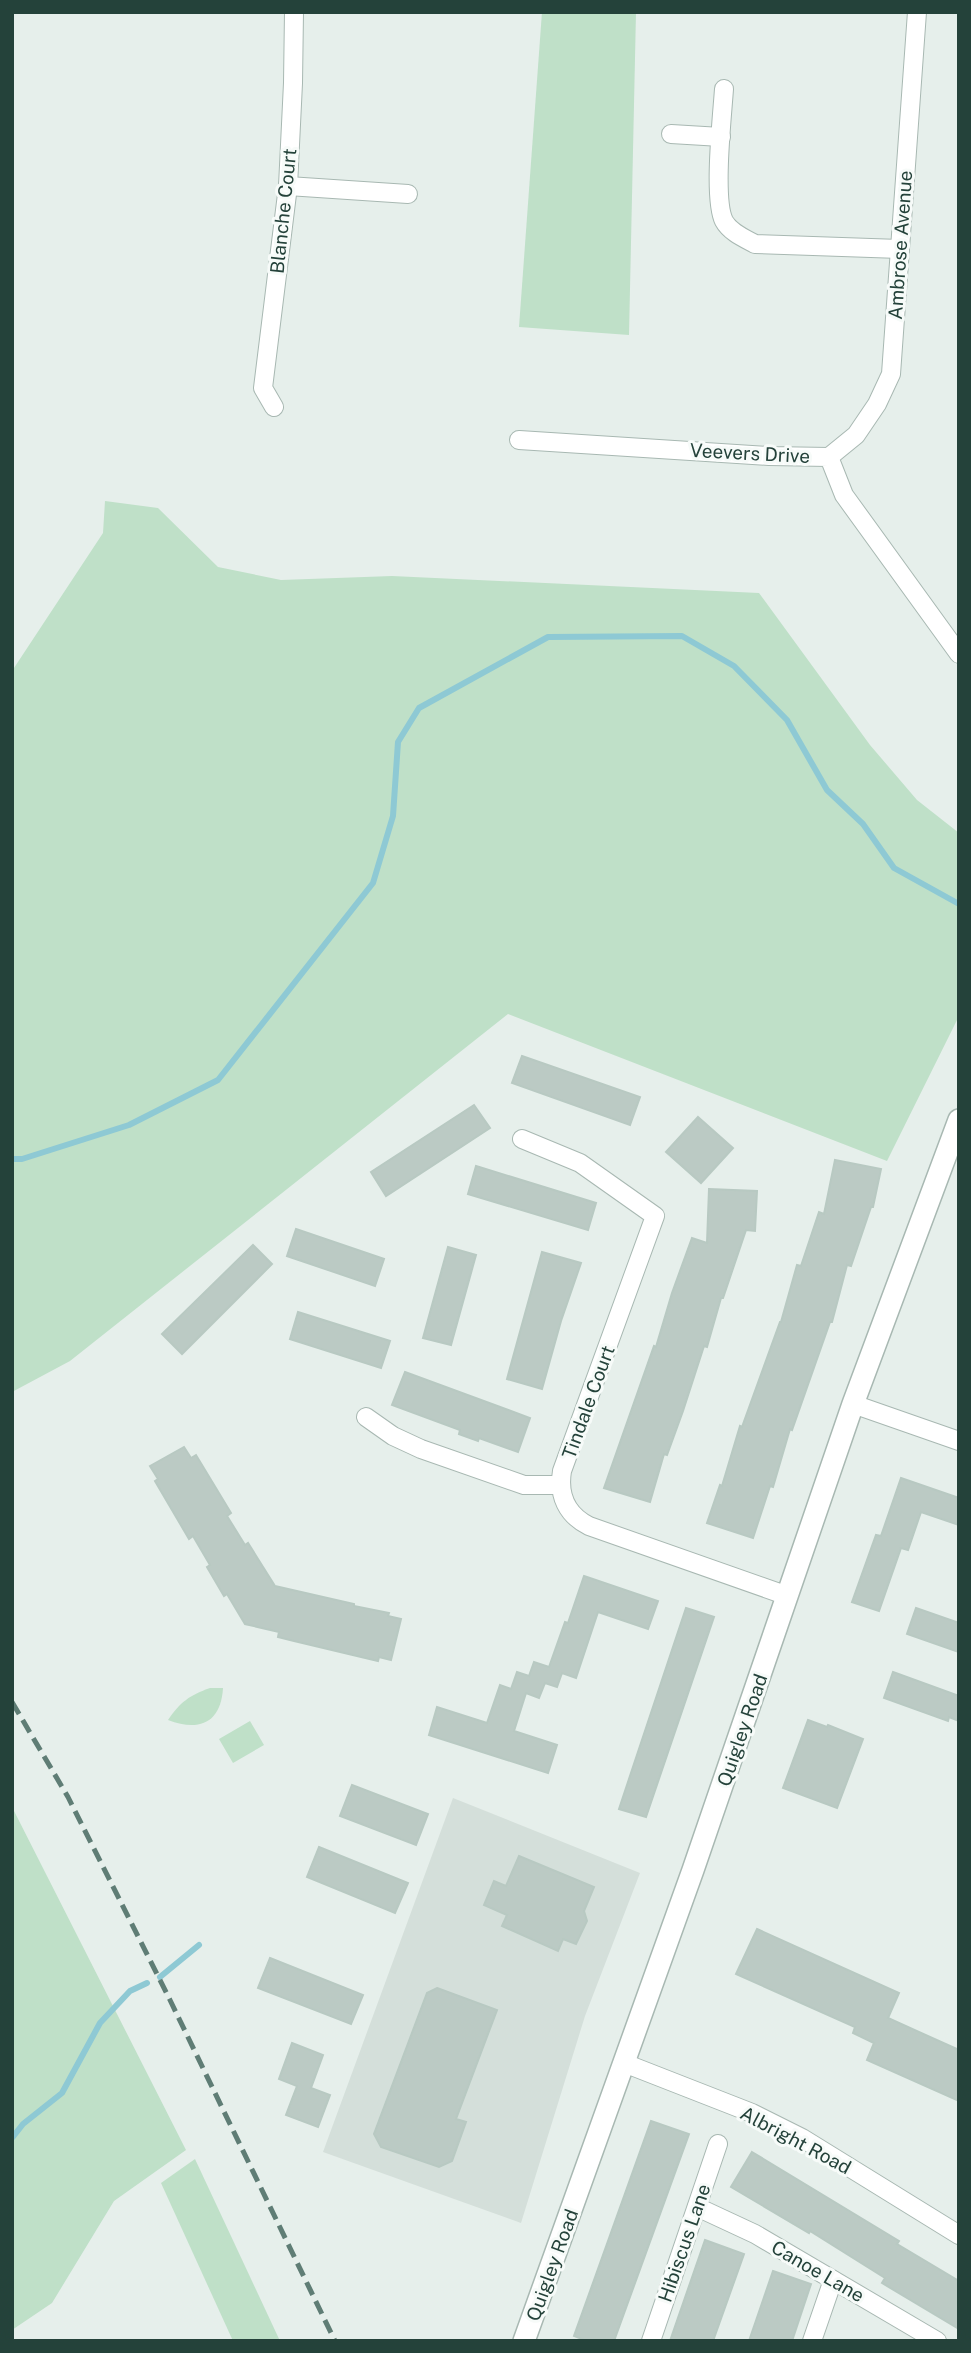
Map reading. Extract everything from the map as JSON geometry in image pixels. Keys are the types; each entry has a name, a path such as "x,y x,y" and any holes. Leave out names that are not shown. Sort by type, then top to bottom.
{"street":[{"name":"Blanche Court","path":"274,407 263,388 288,186 294,12"},
{"name":"Ambrose Avenue","path":"829,457 856,435 877,404 891,374 917,12"},
{"path":"724,89 718,202 725,222 735,233 755,244 900,249"},
{"path":"671,134 721,137"},
{"path":"288,186 408,194"},
{"name":"Veevers Drive","path":"519,440 769,456 829,457 845,495 959,654"},
{"name":"Quigley Road","path":"526,2340 853,1404 959,1120"},
{"name":"Tindale Court","path":"522,1139 580,1163 655,1216 562,1471 561,1485 565,1504 583,1523 788,1596"},
{"path":"853,1404 959,1441"},
{"path":"366,1417 393,1436 434,1454 524,1485 561,1485"},
{"name":"Albright Road","path":"624,2063 752,2113 802,2138 959,2235"},
{"name":"Hibiscus Lane","path":"650,2341 718,2144"},
{"name":"Canoe Lane","path":"697,2207 755,2234 937,2341"},
{"path":"812,2341 833,2280"}],"shaded area":[{"path":"453,1798 640,1873 585,2016 521,2223 323,2152"}],"green space":[{"path":"542,12 636,12 629,335 519,327"},
{"path":"105,501 158,508 218,567 281,580 392,576 759,593 870,745 917,800 959,833 959,1016 887,1161 508,1014 70,1361 12,1392 12,671 103,533"},
{"path":"210,1688 223,1688 218,1709 213,1717 206,1722 189,1725 168,1720 186,1700"},
{"path":"250,1721 264,1745 233,1763 219,1739"},
{"path":"12,1807 186,2150 114,2201 52,2303 12,2330"},
{"path":"195,2159 280,2341 233,2341 161,2183"}],"building":[{"path":"522,1056 640,1097 630,1125 512,1083"},
{"path":"474,1105 490,1128 386,1196 371,1172"},
{"path":"698,1117 733,1148 701,1183 666,1152"},
{"path":"835,1160 881,1169 873,1207 851,1266 847,1265 832,1322 792,1430 790,1429 773,1487 770,1486 753,1538 707,1523 720,1485 722,1486 740,1426 742,1427 781,1322 797,1265 801,1266 819,1212 824,1214"},
{"path":"476,1166 596,1203 588,1230 468,1194"},
{"path":"709,1189 757,1191 755,1231 746,1230 721,1298 707,1347 704,1346 667,1455 664,1454 650,1502 604,1488 654,1346 656,1347 692,1238 707,1243"},
{"path":"296,1229 384,1259 375,1286 287,1256"},
{"path":"253,1245 272,1264 182,1354 162,1334"},
{"path":"448,1247 476,1255 451,1345 423,1338"},
{"path":"542,1252 581,1263 542,1389 507,1379"},
{"path":"298,1312 390,1341 381,1368 290,1339"},
{"path":"405,1372 530,1418 518,1452 459,1434 460,1430 392,1405"},
{"path":"184,1447 191,1458 196,1455 231,1513 227,1516 275,1586 389,1613 388,1616 401,1619 391,1660 379,1657 378,1661 294,1641 278,1637 279,1632 245,1624 227,1594 224,1596 193,1536 189,1539 155,1481 158,1479 150,1466"},
{"path":"901,1478 959,1498 959,1525 921,1512 908,1550 901,1548 879,1611 852,1602 876,1535 881,1536"},
{"path":"584,1576 658,1601 648,1629 598,1612 576,1678 562,1673 557,1687 545,1683 539,1698 526,1693 514,1731 557,1745 548,1773 429,1735 437,1707 487,1723 500,1685 511,1689 517,1672 529,1676 534,1662 549,1667"},
{"path":"686,1608 714,1617 646,1817 619,1809"},
{"path":"916,1608 959,1623 959,1652 907,1634"},
{"path":"893,1672 959,1696 959,1721 949,1717 948,1721 884,1698"},
{"path":"808,1720 863,1739 837,1808 783,1788"},
{"path":"352,1785 428,1814 416,1845 340,1816"},
{"path":"319,1847 408,1883 395,1913 307,1877"},
{"path":"519,1856 594,1887 584,1911 587,1921 576,1944 563,1939 558,1951 502,1926 507,1915 484,1905 494,1881 506,1886"},
{"path":"757,1929 899,1993 888,2018 959,2050 959,2101 867,2060 874,2043 853,2033 855,2027 736,1974"},
{"path":"270,1958 363,1995 351,2024 258,1988"},
{"path":"437,1988 497,2010 456,2119 466,2122 452,2161 439,2167 381,2147 374,2134 427,1993"},
{"path":"292,2043 323,2055 311,2088 330,2095 318,2127 286,2115 297,2086 279,2079"},
{"path":"651,2121 689,2134 614,2341 587,2341 574,2336"},
{"path":"752,2152 899,2241 897,2244 959,2281 959,2329 882,2283 885,2278 810,2231 809,2233 731,2187"},
{"path":"705,2240 744,2254 713,2341 670,2341"},
{"path":"773,2271 811,2284 792,2341 749,2341"}],"waterway":[{"path":"12,1159 22,1159 129,1125 218,1080 373,883 393,816 398,742 419,708 548,637 682,636 734,666 787,720 827,790 863,824 894,868 959,904"},
{"path":"160,1977 199,1945"},
{"path":"12,2138 23,2124 62,2093 100,2023 130,1991 147,1983"}],"railway":[{"path":"12,1702 68,1797 170,2000 335,2341"}]}
